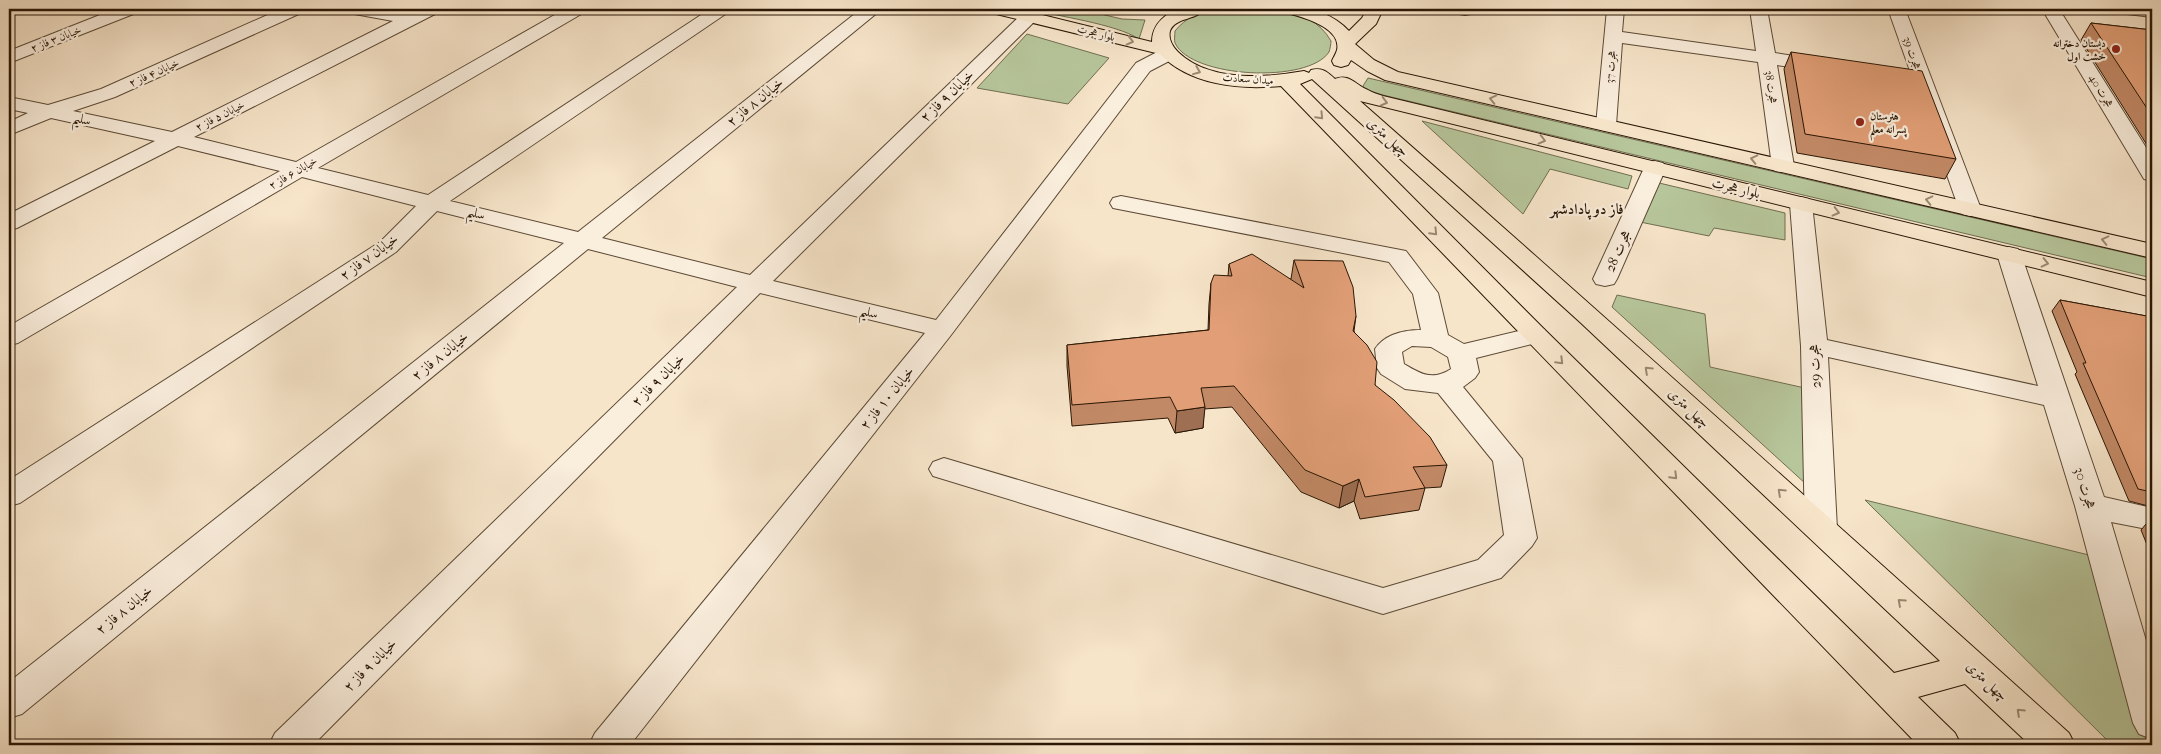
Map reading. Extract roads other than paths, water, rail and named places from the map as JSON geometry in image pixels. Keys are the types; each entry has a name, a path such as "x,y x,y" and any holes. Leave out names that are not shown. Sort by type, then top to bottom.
{"main road":[{"name":"بلوار هجرت","path":"998,9 1166,52"},
{"path":"1127,9 1195,9"},
{"path":"1166,52 1160,40 1162,31 1168,23 1195,9"},
{"path":"1293,9 1316,16 1330,24 1341,32 1347,44 1358,58 1373,68 1392,76 2152,251"},
{"path":"1322,73 1342,60 1347,44 1370,20 1375,9"},
{"name":"میدان سعادت","path":"1166,52 1182,65 1203,74 1229,80 1286,81 1322,73"},
{"name":"بلوار هجرت","path":"1322,73 1359,94 1378,100 2152,289"},
{"name":"چهل متری","path":"1322,73 2056,745"},
{"path":"1286,81 1942,745"},
{"path":"1887,690 1972,667"}],"street":[{"name":"خیابان ۳ فاز ۲","path":"9,57 130,9"},
{"name":"خیابان ۴ فاز ۲","path":"9,129 48,112 108,93 295,9"},
{"path":"355,9 410,19"},
{"name":"خیابان ۵ فاز ۲","path":"9,223 431,9"},
{"name":"خیابان ۶ فاز ۲","path":"13,330 300,169 577,9"},
{"name":"خیابان ۷ فاز ۲","path":"9,495 388,247 433,202 721,9"},
{"name":"خیابان ۸ فاز ۲","path":"9,703 871,9"},
{"name":"هجرت 37","path":"1606,125 1615,9"},
{"name":"هجرت 38","path":"1759,9 1783,166"},
{"name":"هجرت 39","path":"1896,9 1912,79 1970,209"},
{"name":"هجرت 40","path":"2050,9 2149,164"},
{"path":"2125,9 2152,12"},
{"name":"خیابان ۹ فاز ۲","path":"288,745 755,284 1030,16"},
{"path":"1613,36 1844,69"},
{"name":"خیابان ۱۰ فاز ۲","path":"608,745 942,329 1143,67 1166,52"},
{"name":"سلیم","path":"9,104 176,139 942,329"},
{"name":"هجرت 28","path":"1605,279 1655,168"},
{"path":"1121,203 1397,256 1425,293 1436,339"},
{"name":"هجرت 29","path":"1802,204 1814,346 1821,529"},
{"name":"هجرت 30","path":"2009,254 2091,506 2152,723"},
{"path":"1461,354 1465,372 1446,385 1415,383 1391,368 1388,349 1407,338 1436,339 1461,354 1535,335"},
{"path":"1814,346 2056,399"},
{"path":"944,469 1384,601 1489,569 1521,538 1507,459 1446,385"},
{"path":"2091,506 2152,519"}],"place":[{"name":"دبستان دخترانه خشت اول","path":"2116,49"},
{"name":"هنرستان پسرانه معلم","path":"1860,122"}],"district":[{"name":"فاز دو پادادشهر","path":"1587,209"}]}
